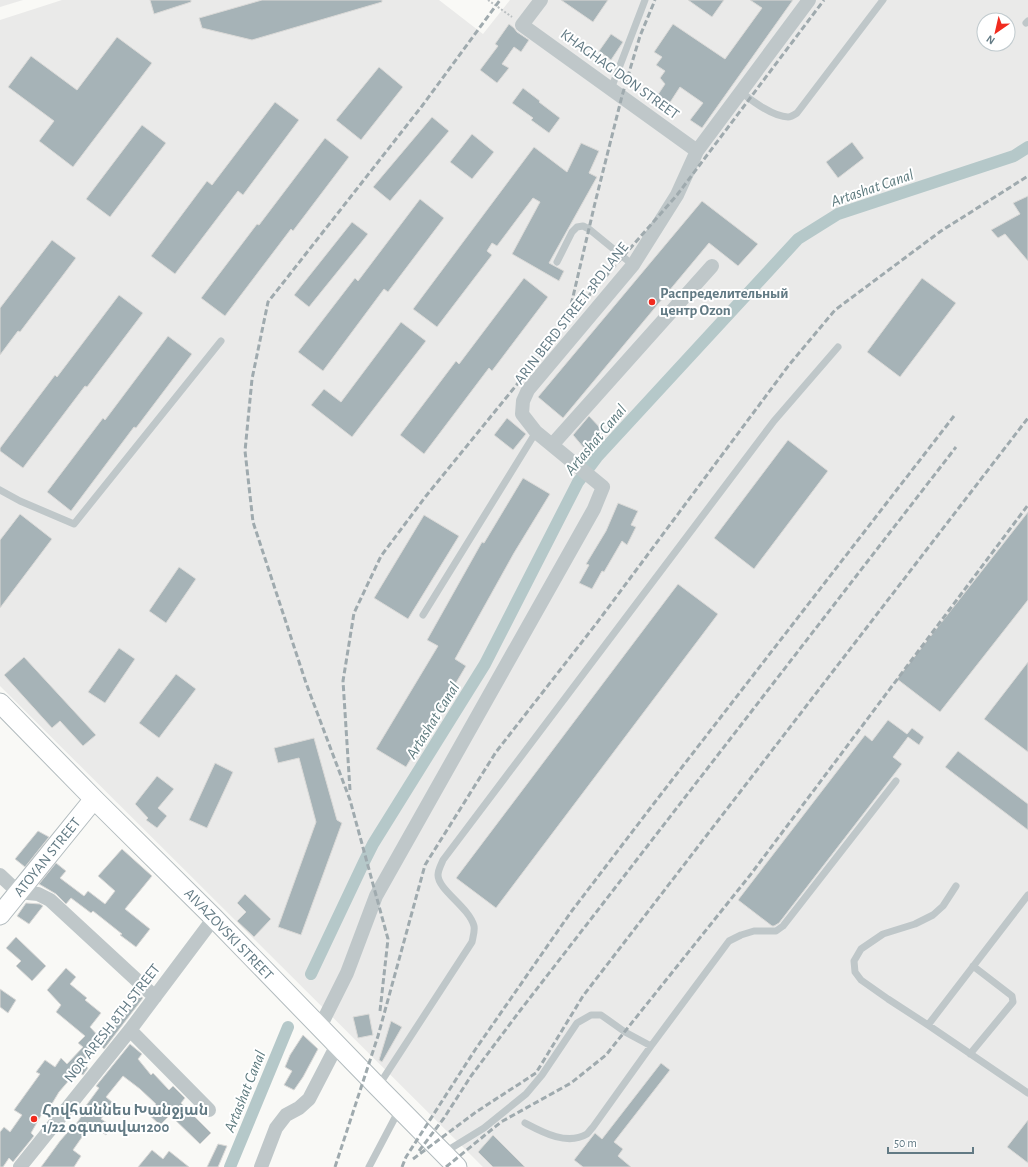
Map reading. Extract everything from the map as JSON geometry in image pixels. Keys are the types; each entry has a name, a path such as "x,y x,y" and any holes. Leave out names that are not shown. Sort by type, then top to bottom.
{"main road":[{"name":"AIVAZOVSKI STREET","path":"0,703 214,918 457,1167"},
{"name":"ATOYAN STREET","path":"0,915 94,799"}],"street":[{"path":"522,25 541,0"},
{"name":"ARIN BERD STREET 3RD LANE","path":"320,1027 347,973 376,896 594,509 603,487 536,432 522,414 523,401 528,390 633,265 677,195 697,151 809,0"},
{"name":"KHAGHAG DON STREET","path":"522,25 697,151"},
{"path":"552,445 712,266"},
{"path":"0,875 18,892 38,894 50,900 155,997"},
{"name":"NOR ARESH 8TH STREET","path":"20,1167 130,1030 214,918"},
{"path":"130,1030 209,1110"},
{"path":"261,1167 276,1128 286,1115 299,1108 309,1099 337,1045"}],"lane":[{"path":"611,89 645,0"},
{"path":"741,92 749,99 775,114 788,117 797,113 883,0"},
{"path":"557,262 572,232 577,227 583,226 589,229 633,265"},
{"path":"0,490 20,501 74,524 221,341"},
{"path":"378,1087 472,942 474,927 466,911 442,886 438,877 438,872 443,860 774,421 838,347"},
{"path":"423,615 536,432"},
{"path":"525,1123 541,1131 561,1138 574,1138 587,1134 729,941 754,931 776,931 783,926 896,781"},
{"path":"956,886 942,906 933,915 915,924 883,934 861,949 854,961 854,972 861,980 970,1054 1027,1089"},
{"path":"928,1025 1028,895"},
{"path":"970,1054 1013,1002 1012,996 973,966"},
{"path":"444,1153 484,1128 526,1094 542,1075 577,1023 591,1015 601,1015 625,1032 651,1046"},
{"path":"369,1167 399,1109"}],"path":[{"path":"488,0 522,25"}],"shaded area":[{"path":"0,0 23,0 0,7"},
{"path":"62,0 439,0 483,34 510,0 1028,0 1028,1167 483,1167 0,686 0,20"}],"building":[{"path":"150,0 191,0 191,2 154,14"},
{"path":"262,0 382,0 382,2 252,40 202,28 199,18"},
{"path":"561,0 608,0 593,22"},
{"path":"688,0 724,0 712,17"},
{"path":"750,0 793,0 702,128 690,120 703,103 680,87 669,104 657,96 665,84 660,78 665,71 656,65 662,57 654,52 673,24 725,59 762,8"},
{"path":"509,24 517,32 529,40 521,52 514,47 502,64 509,68 497,83 480,70 498,46 495,44"},
{"path":"611,34 623,42 611,60 599,51"},
{"path":"117,37 152,63 73,167 39,141 54,121 8,87 31,56 77,90"},
{"path":"379,67 403,87 361,140 336,120"},
{"path":"523,88 560,118 549,133 531,120 533,118 512,103"},
{"path":"275,102 299,120 243,195 238,191 175,274 151,256 207,181 212,185"},
{"path":"432,117 449,131 390,201 373,187"},
{"path":"142,125 166,143 110,217 86,199"},
{"path":"472,134 494,152 472,179 450,162"},
{"path":"325,138 349,157 293,231 291,229 225,316 201,298"},
{"path":"852,142 864,158 838,178 826,162"},
{"path":"581,143 599,151 589,173 597,177 549,263 564,271 559,281 512,254 540,202 533,198 497,246 492,243 487,251 492,255 437,327 413,309 534,147 567,172"},
{"path":"1028,196 1028,261 1005,234 998,238 991,230 1020,214 1013,203"},
{"path":"420,199 444,218 388,292 384,289 323,371 298,352 355,278 358,281"},
{"path":"702,201 758,244 738,266 709,243 563,418 538,397"},
{"path":"352,222 368,234 309,307 294,295"},
{"path":"52,240 76,258 20,332 18,331 0,355 0,308"},
{"path":"524,278 548,297 492,371 489,368 424,454 400,435 456,361 459,364"},
{"path":"922,278 956,303 900,377 867,352"},
{"path":"119,295 143,313 23,468 0,451 0,448 55,375 57,377"},
{"path":"401,322 426,341 352,437 311,405 324,389 341,402"},
{"path":"168,336 192,354 136,428 134,427 71,511 47,492 103,418 105,420"},
{"path":"589,416 604,432 584,448 573,435"},
{"path":"507,418 526,434 513,450 494,435"},
{"path":"788,440 828,471 754,569 714,538"},
{"path":"523,478 550,494 514,553 455,659 466,666 406,767 376,749 438,646 427,640 482,542 484,543"},
{"path":"618,503 638,511 631,525 636,527 627,545 622,541 592,589 579,583 589,565 586,564 606,531"},
{"path":"1028,512 1028,600 940,712 897,679"},
{"path":"20,514 52,539 0,608 0,540"},
{"path":"424,515 459,536 408,619 374,598"},
{"path":"179,567 196,579 166,623 149,611"},
{"path":"678,584 718,614 496,908 456,878"},
{"path":"119,648 135,659 105,703 88,692"},
{"path":"24,657 96,735 83,746 60,721 52,728 4,675"},
{"path":"1028,662 1028,752 984,719"},
{"path":"176,674 196,689 159,738 139,723"},
{"path":"888,720 907,734 912,728 924,737 919,745 908,737 893,757 902,764 779,923 772,926 738,900 865,735 872,741"},
{"path":"314,738 337,820 342,823 301,935 278,927 316,822 299,758 278,763 274,748"},
{"path":"958,751 1028,804 1028,830 945,767"},
{"path":"215,763 233,772 207,828 189,820"},
{"path":"157,776 174,789 158,808 167,816 157,828 146,820 148,818 135,804"},
{"path":"38,831 49,837 25,867 15,859"},
{"path":"122,849 152,876 125,909 150,929 136,947 93,911 91,913 71,898 66,904 56,894 39,884 56,863 66,871 60,878 84,896 88,891 105,904 115,891 98,876"},
{"path":"245,894 271,919 254,937 237,921 246,912 237,903"},
{"path":"26,903 40,904 43,906 29,924 17,916"},
{"path":"16,937 46,966 32,981 16,966 21,961 6,948"},
{"path":"66,968 76,977 70,984 87,998 85,1000 101,1013 90,1027 102,1040 140,996 143,998 104,1049 100,1045 82,1062 88,1068 83,1075 77,1071 59,1092 50,1107 47,1105 31,1133 34,1136 13,1162 9,1158 3,1167 0,1167 0,1132 4,1127 10,1132 22,1115 14,1110 40,1074 36,1072 45,1060 55,1067 61,1058 67,1064 83,1047 78,1043 85,1036 56,1012 61,1005 47,990"},
{"path":"0,989 16,1000 8,1013 0,1007"},
{"path":"369,1014 373,1035 358,1038 353,1017"},
{"path":"391,1021 402,1027 382,1062 379,1060"},
{"path":"303,1035 318,1049 294,1090 284,1085 292,1071 285,1067 290,1055"},
{"path":"130,1044 142,1054 138,1059 151,1075 153,1073 169,1090 173,1086 185,1098 181,1103 211,1133 200,1144 170,1115 160,1125 147,1113 156,1104 123,1076 106,1097 112,1102 101,1119 113,1127 106,1135 96,1128 92,1134 87,1130 73,1150 81,1156 74,1167 41,1167 60,1141 73,1126 74,1127 87,1108 85,1107 99,1088 96,1086"},
{"path":"661,1063 670,1070 614,1142 623,1149 618,1156 631,1167 583,1167 574,1160 595,1133 602,1139"},
{"path":"1028,1120 1028,1163 1007,1147"},
{"path":"493,1135 525,1167 493,1167 478,1152"},
{"path":"218,1144 227,1146 218,1167 207,1167"},
{"path":"152,1150 163,1159 169,1151 189,1167 138,1167"}],"waterway":[{"name":"Artashat Canal","path":"311,974 373,844 485,664 578,482 597,457 798,239 838,214 1014,156 1028,147"},
{"name":"Artashat Canal","path":"230,1167 288,1027"}],"railway":[{"path":"380,1011 388,939 350,800 306,683 253,522 245,451 252,379 268,302 422,106 500,0"},
{"path":"350,790 343,681 354,613 381,556 426,496 532,366 568,318 622,96 640,36 655,0"},
{"path":"570,317 677,195 824,0"},
{"path":"335,1167 378,1036 425,865 496,752 596,624 789,365 835,310 941,231 1028,176"},
{"path":"402,1167 406,1157 475,1050 571,912 954,416"},
{"path":"413,1159 476,1112 536,1073 583,996 1028,418"},
{"path":"419,1151 444,1118 471,1076 519,1012 956,447"},
{"path":"446,1167 501,1122 571,1083 606,1055 751,874 1028,505"}],"place":[{"name":"Распределительный центр Ozon","path":"652,302"},
{"name":"Հովհաննես Խանջյան 1/22 օգտավա1200","path":"34,1119"}]}
